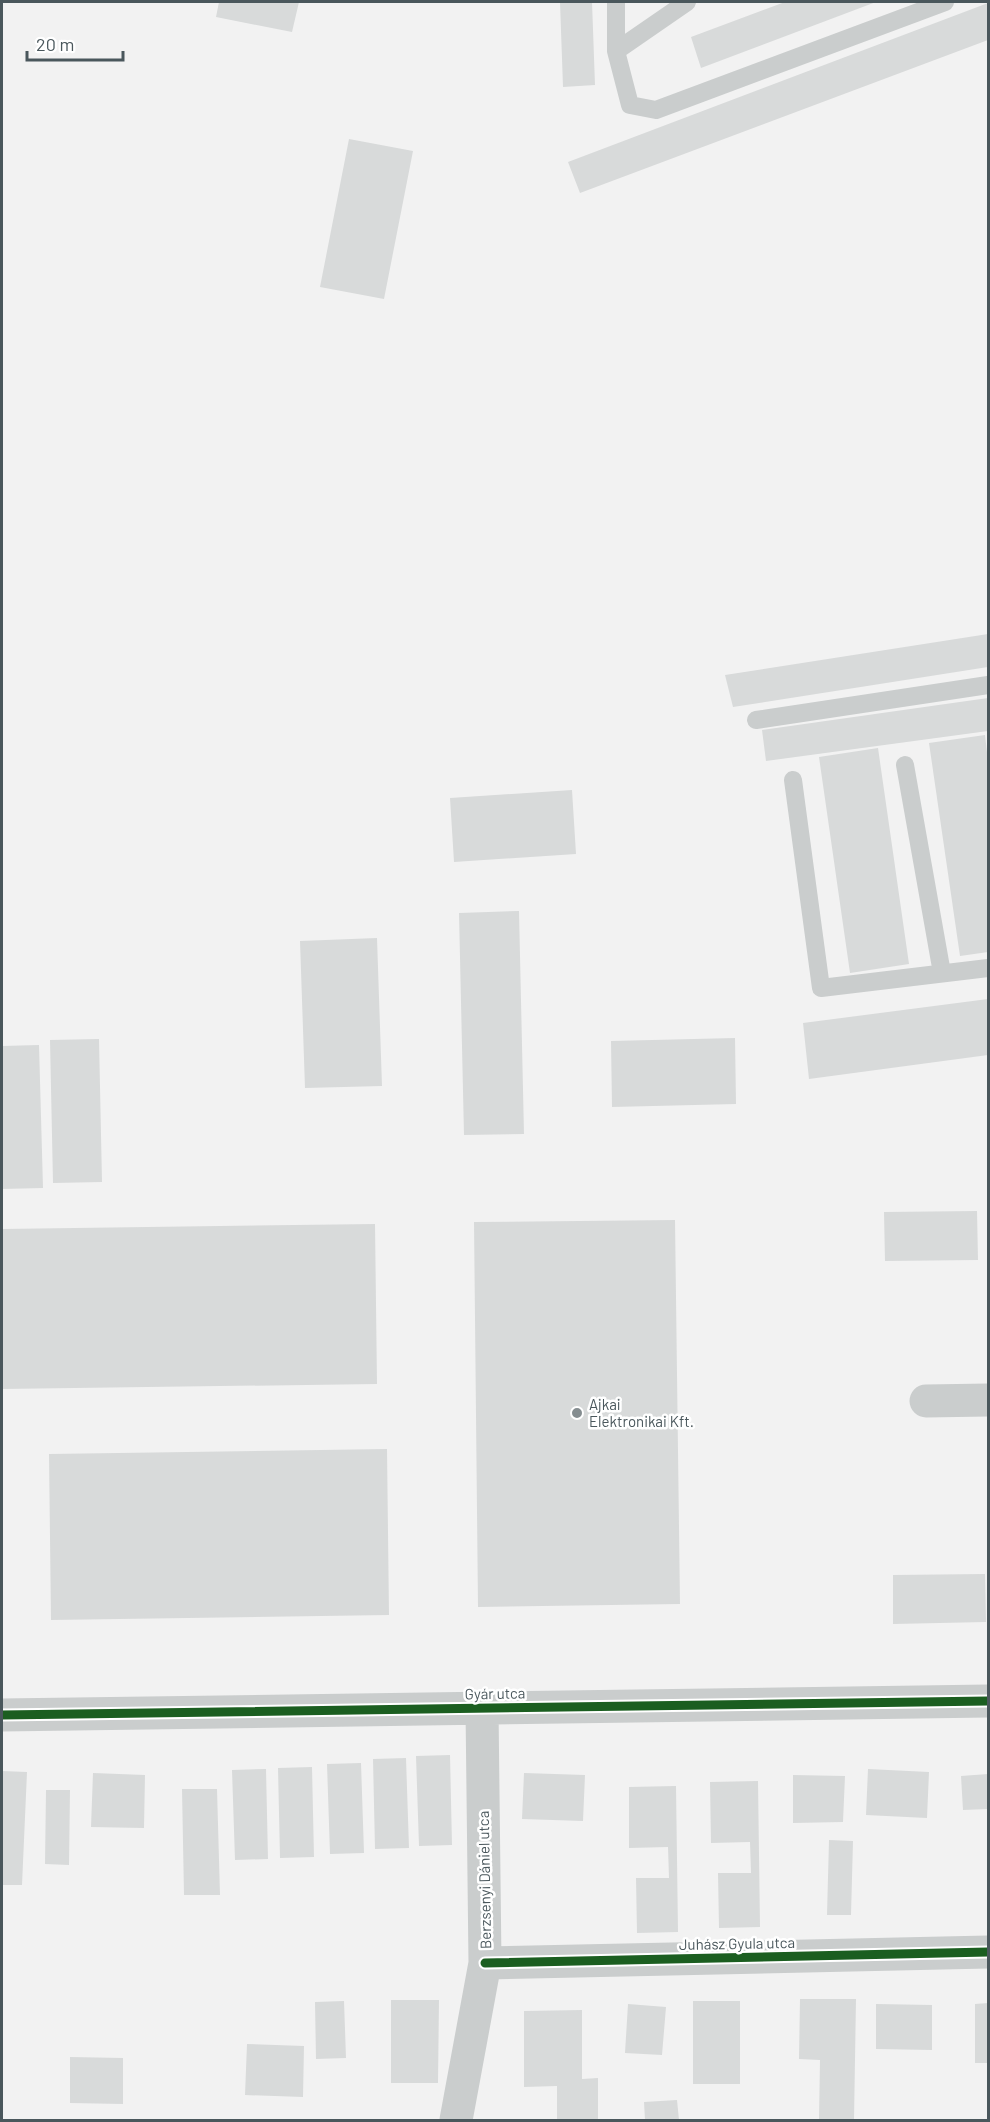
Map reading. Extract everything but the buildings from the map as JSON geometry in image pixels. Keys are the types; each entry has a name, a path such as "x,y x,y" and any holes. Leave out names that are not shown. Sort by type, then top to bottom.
{"street":[{"path":"926,1401 988,1400"},
{"name":"Gyár utca","path":"2,1715 988,1701"},
{"name":"Berzsenyi Dániel utca","path":"456,2121 485,1964 482,1708"},
{"name":"Juhász Gyula utca","path":"485,1964 988,1952"}],"lane":[{"path":"616,2 616,51 630,105 656,110 945,2"},
{"path":"616,51 687,2"},
{"path":"756,720 988,685"},
{"path":"905,765 942,973"},
{"path":"793,780 821,988 988,968"}],"cycle path":[{"path":"2,1715 988,1701"},
{"path":"485,1963 988,1952"}],"place":[{"name":"Ajkai Elektronikai Kft.","path":"577,1413"}]}
